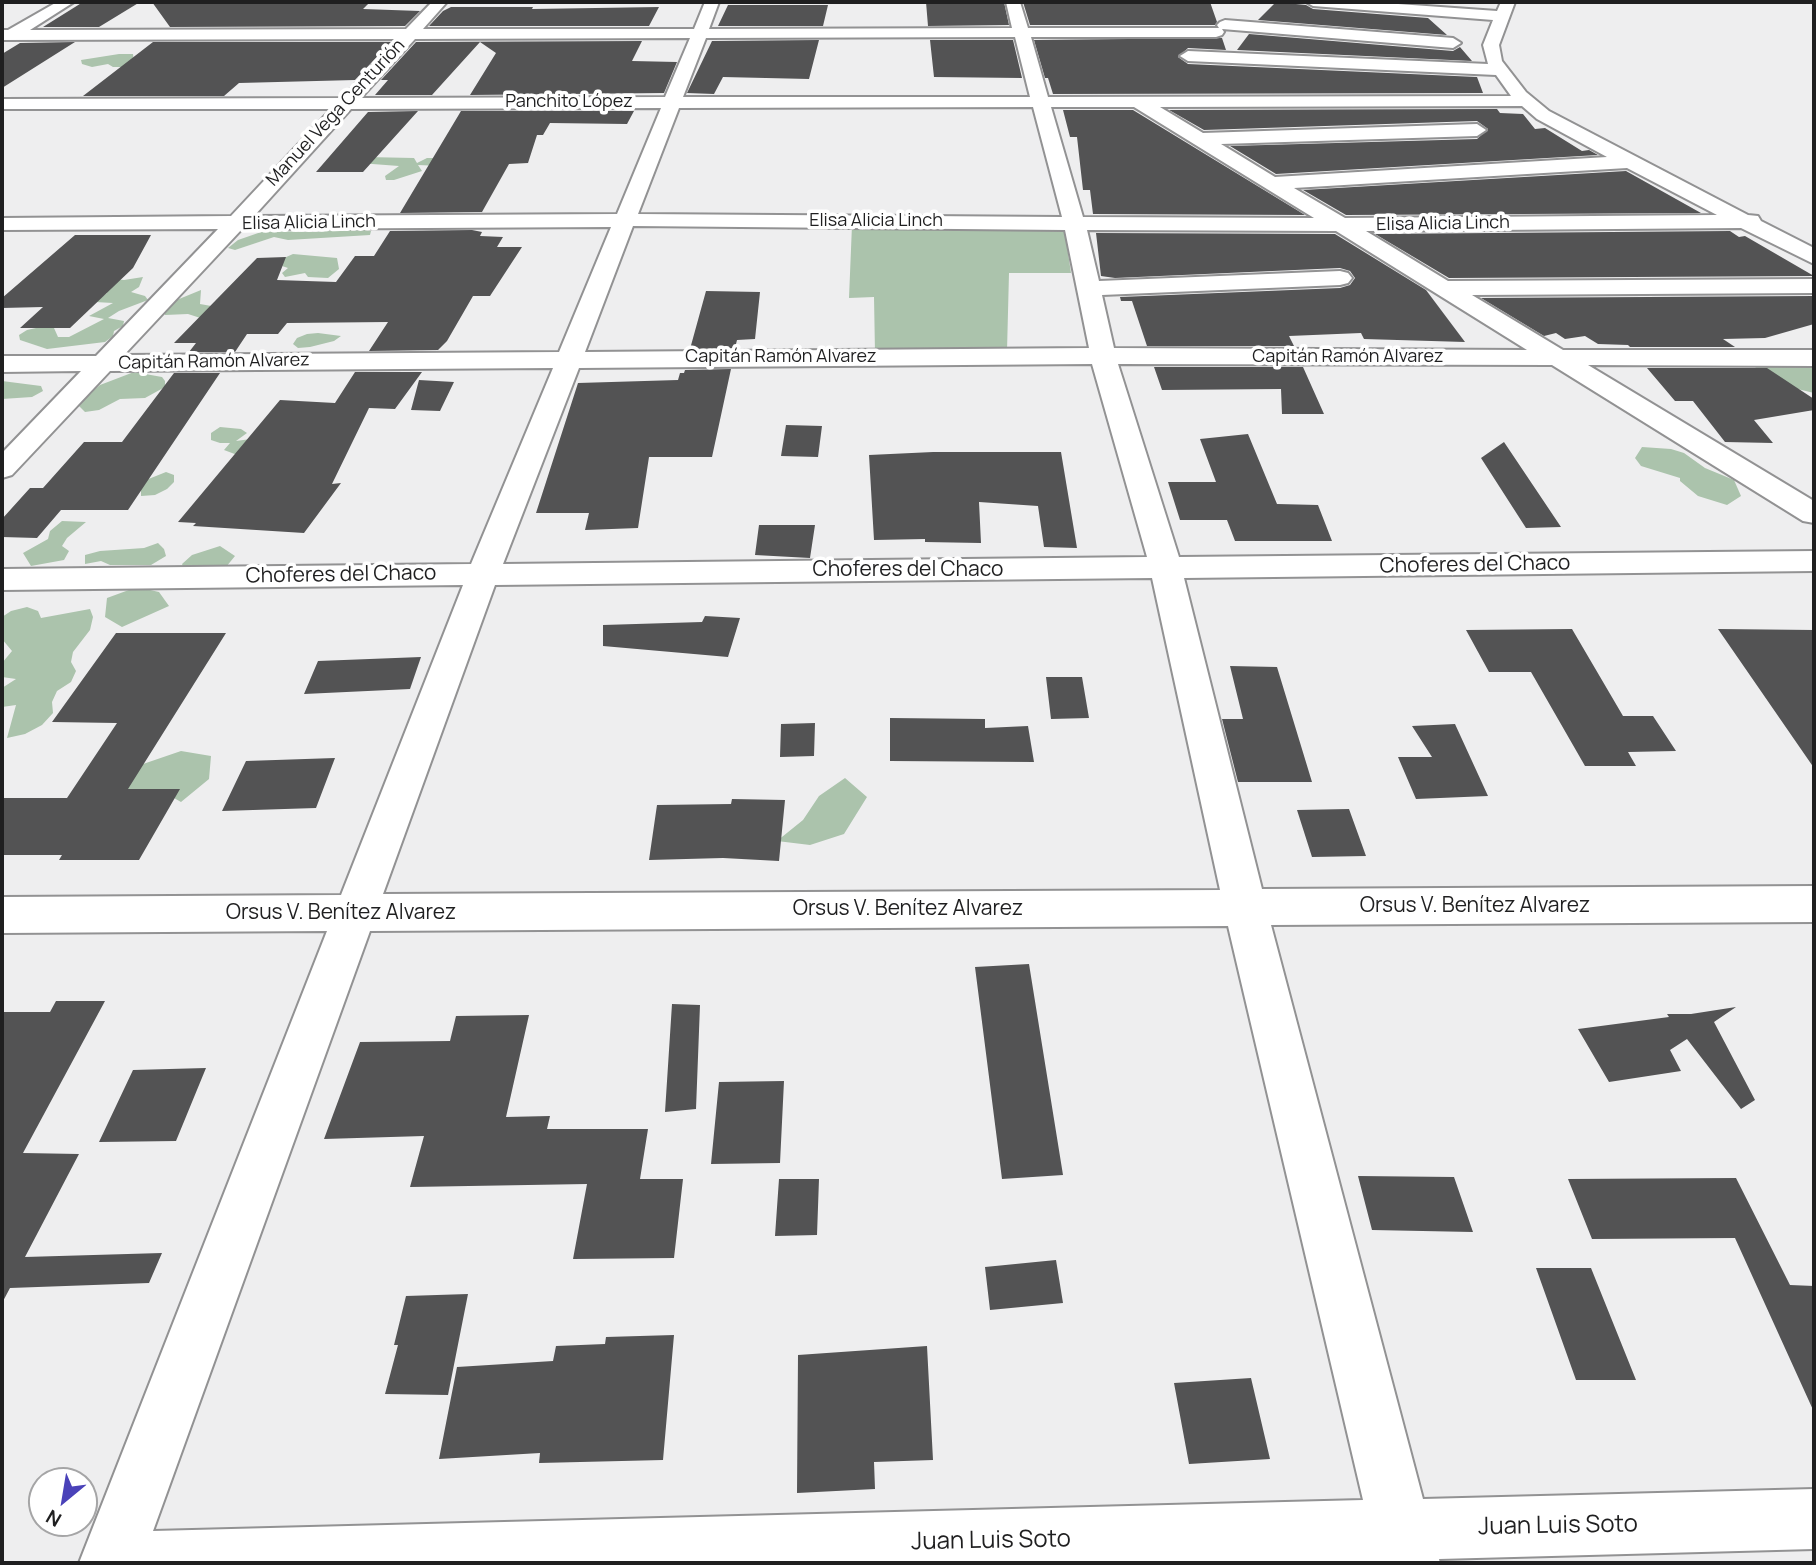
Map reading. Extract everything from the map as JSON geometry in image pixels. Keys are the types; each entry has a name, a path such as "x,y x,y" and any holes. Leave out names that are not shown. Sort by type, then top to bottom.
{"street":[{"path":"5,37 67,2"},
{"name":"Manuel Vega Centurión","path":"2,469 235,224 440,2"},
{"path":"1013,2 1074,222 1103,356 1166,568 1245,907 1405,1547"},
{"path":"1313,2 1505,9"},
{"path":"1478,45 1505,9"},
{"path":"1243,10 1183,61 1501,70"},
{"path":"5,37 410,33 706,17 1020,32 1221,29 1478,45 1526,101 1543,115 1814,257"},
{"path":"110,1563 483,574 706,17"},
{"path":"1157,83 1137,101 1814,514"},
{"name":"Panchito López","path":"2,104 1526,101"},
{"path":"1199,139 1477,130"},
{"path":"1271,183 1629,162"},
{"name":"Elisa Alicia Linch","path":"2,224 625,220 1340,225 1749,222"},
{"path":"1088,289 1340,278"},
{"path":"1446,288 1814,286"},
{"name":"Capitán Ramón Alvarez","path":"2,364 1103,356 1814,358"},
{"name":"Choferes del Chaco","path":"2,579 1814,561"},
{"name":"Orsus V. Benítez Alvarez","path":"2,915 1814,904"},
{"name":"Juan Luis Soto","path":"126,1563 1405,1547 1814,1519"}],"green space":[{"path":"133,54 134,62 129,67 113,67 108,64 92,67 82,64 81,60"},
{"path":"366,157 414,158 417,163 427,158 444,158 441,166 418,165 422,171 386,180 385,176 399,166 359,163"},
{"path":"852,225 1064,226 1071,273 1009,273 1007,351 875,353 874,297 849,298"},
{"path":"264,231 371,231 370,235 288,240 274,237 235,250 228,248 238,240"},
{"path":"293,254 337,258 339,269 328,278 308,277 305,273 285,277 282,273 288,268 282,266 284,258"},
{"path":"93,277 124,280 143,277 139,287 131,292 145,296 148,300 108,318 124,321 123,326 114,331 113,336 105,342 47,349 20,340 19,335 27,330 45,326 54,328 58,337 69,337 104,319 89,316 113,303 95,302 107,293"},
{"path":"201,290 200,304 217,307 219,324 188,314 165,315 162,306"},
{"path":"318,333 341,336 334,341 310,347 298,348 293,344 297,338"},
{"path":"1792,348 1814,361 1814,393 1769,382 1744,355"},
{"path":"134,372 162,377 165,387 145,398 120,399 99,410 85,412 77,404 100,385"},
{"path":"2,381 41,386 43,391 32,397 2,399"},
{"path":"220,427 241,429 247,433 236,441 258,438 240,456 224,450 230,443 211,440 211,433"},
{"path":"1642,447 1671,449 1684,453 1705,468 1734,480 1741,496 1727,505 1698,496 1680,481 1680,478 1641,466 1635,458"},
{"path":"166,472 174,475 174,482 167,489 155,495 141,496 141,482"},
{"path":"62,521 86,522 67,538 62,546 69,551 64,560 31,566 23,553 48,539 50,531"},
{"path":"158,543 166,556 151,565 110,565 101,561 85,564 85,555 100,551 144,548"},
{"path":"220,546 235,556 226,567 185,571 182,564 192,555"},
{"path":"137,587 159,592 169,606 122,627 105,617 107,598"},
{"path":"27,607 38,611 41,618 90,609 93,617 90,630 73,652 71,662 76,671 71,682 57,691 52,702 53,713 42,725 25,734 7,738 16,705 2,707 2,688 16,679 2,677 2,663 12,651 2,639 2,617 11,611"},
{"path":"181,751 211,756 209,779 181,802 160,790 127,791 111,775"},
{"path":"845,778 867,797 844,834 810,845 777,841 803,820 819,796"}],"building":[{"path":"83,2 140,2 99,27 43,27"},
{"path":"152,2 370,2 363,9 420,11 405,26 170,27"},
{"path":"926,2 1004,2 1009,25 928,26"},
{"path":"1023,2 1210,2 1217,22 1215,25 1030,25"},
{"path":"1276,2 1306,5 1313,9 1428,18 1447,35 1258,20"},
{"path":"728,5 828,5 823,26 718,26"},
{"path":"451,7 659,7 649,26 429,26 443,11"},
{"path":"1249,34 1453,51 1460,47 1472,61 1237,50"},
{"path":"1222,38 1226,50 1188,48 1178,57 1188,64 1477,77 1483,93 1053,94 1048,78 1045,78 1034,40"},
{"path":"819,40 809,79 723,77 714,94 687,93 712,41"},
{"path":"930,40 1013,40 1022,78 934,77"},
{"path":"642,41 632,61 677,62 664,93 470,95 496,53 480,42 432,95 375,95 388,80 381,80 416,42"},
{"path":"75,42 2,88 2,54 20,43"},
{"path":"153,42 391,42 355,80 239,83 224,96 83,96"},
{"path":"1497,109 1500,113 1523,114 1535,129 1545,128 1582,151 1589,150 1598,155 1276,174 1230,146 1477,139 1488,129 1477,121 1204,130 1169,110"},
{"path":"1063,110 1133,110 1305,215 1093,214 1090,190 1083,190 1077,137 1070,137"},
{"path":"418,111 363,172 316,172 368,112"},
{"path":"461,111 634,111 627,124 550,123 543,135 537,135 528,163 509,164 482,212 400,213"},
{"path":"1626,171 1701,213 1346,215 1303,190"},
{"path":"390,231 482,232 480,236 503,237 497,247 522,247 490,296 473,296 447,341 438,350 369,351 388,322 287,323 278,334 247,334 235,352 189,352 196,343 174,343 257,258 286,257 277,280 336,282 355,256 374,256"},
{"path":"1730,231 1739,237 1745,236 1814,276 1449,278 1375,234"},
{"path":"1096,233 1335,234 1426,290 1465,342 1364,339 1361,333 1289,336 1294,346 1147,346 1132,301 1121,301 1120,297 1340,288 1350,285 1355,278 1350,271 1340,268 1115,278 1101,276"},
{"path":"75,235 151,235 133,268 70,328 20,328 43,307 2,308 2,298"},
{"path":"706,291 760,292 755,339 737,340 735,348 690,349"},
{"path":"1814,296 1814,324 1765,338 1723,339 1735,347 1630,347 1598,344 1585,336 1565,339 1556,333 1544,336 1481,298"},
{"path":"1154,367 1303,367 1324,414 1282,414 1281,389 1162,390"},
{"path":"1647,368 1767,368 1814,399 1814,410 1754,420 1773,443 1725,442 1693,401 1675,401"},
{"path":"731,369 712,457 649,457 638,528 585,530 589,513 536,513 578,383 678,380 680,373 685,370"},
{"path":"355,372 422,372 395,409 369,408 332,484 341,483 304,533 193,526 196,523 178,522 280,400 335,403"},
{"path":"174,373 220,373 128,510 61,510 37,538 2,537 2,519 30,488 43,488 84,442 122,442"},
{"path":"419,380 454,382 440,411 411,410"},
{"path":"786,425 822,426 818,457 781,456"},
{"path":"1248,434 1277,504 1318,505 1332,541 1235,541 1227,520 1180,520 1168,482 1216,482 1200,439"},
{"path":"1504,442 1561,527 1526,528 1481,458"},
{"path":"1061,452 1077,548 1044,547 1038,506 979,502 981,543 925,542 925,539 874,540 869,455"},
{"path":"759,525 815,525 810,558 755,555"},
{"path":"705,616 740,618 728,657 603,646 603,625 702,622"},
{"path":"1572,629 1623,716 1653,716 1676,751 1628,752 1636,766 1585,766 1531,672 1489,672 1466,630"},
{"path":"1718,629 1814,630 1814,768"},
{"path":"116,633 226,633 128,789 180,789 139,860 59,860 62,855 2,855 2,798 67,798 117,723 52,722"},
{"path":"421,657 410,689 304,694 318,661"},
{"path":"1230,666 1277,667 1312,782 1238,782 1222,719 1243,719"},
{"path":"1046,677 1082,677 1089,718 1051,719"},
{"path":"890,718 985,719 985,728 1028,726 1034,762 890,761"},
{"path":"815,723 814,756 780,757 781,724"},
{"path":"1455,724 1488,796 1416,799 1398,757 1432,757 1412,726"},
{"path":"335,758 316,808 222,811 246,761"},
{"path":"732,799 785,800 779,861 723,858 649,860 657,805 731,804"},
{"path":"1349,809 1366,856 1312,857 1297,810"},
{"path":"1029,964 1063,1175 1002,1179 975,967"},
{"path":"56,1001 105,1001 23,1153 79,1154 25,1257 162,1253 149,1283 10,1288 2,1303 2,1012 50,1012"},
{"path":"672,1004 700,1005 696,1109 665,1112"},
{"path":"1736,1007 1714,1022 1755,1100 1741,1109 1687,1039 1670,1050 1681,1071 1609,1082 1578,1029 1669,1017 1667,1014 1691,1014"},
{"path":"529,1015 506,1117 550,1116 547,1129 648,1129 640,1179 683,1179 674,1258 573,1259 587,1184 410,1187 424,1136 324,1139 360,1042 450,1041 456,1016"},
{"path":"206,1068 176,1141 99,1142 133,1070"},
{"path":"784,1081 780,1163 711,1164 719,1082"},
{"path":"1358,1176 1454,1177 1473,1232 1372,1230"},
{"path":"1736,1178 1790,1285 1814,1286 1814,1412 1735,1238 1592,1239 1568,1179"},
{"path":"779,1179 819,1179 817,1235 775,1236"},
{"path":"1056,1260 1063,1303 990,1310 985,1267"},
{"path":"1536,1268 1591,1268 1636,1380 1576,1380"},
{"path":"468,1294 448,1395 385,1394 398,1345 394,1345 406,1296"},
{"path":"674,1335 663,1460 539,1463 540,1453 439,1459 457,1367 553,1361 556,1346 605,1344 606,1337"},
{"path":"927,1346 933,1460 874,1462 875,1489 797,1493 798,1355"},
{"path":"1251,1378 1270,1459 1189,1464 1174,1383"}]}
